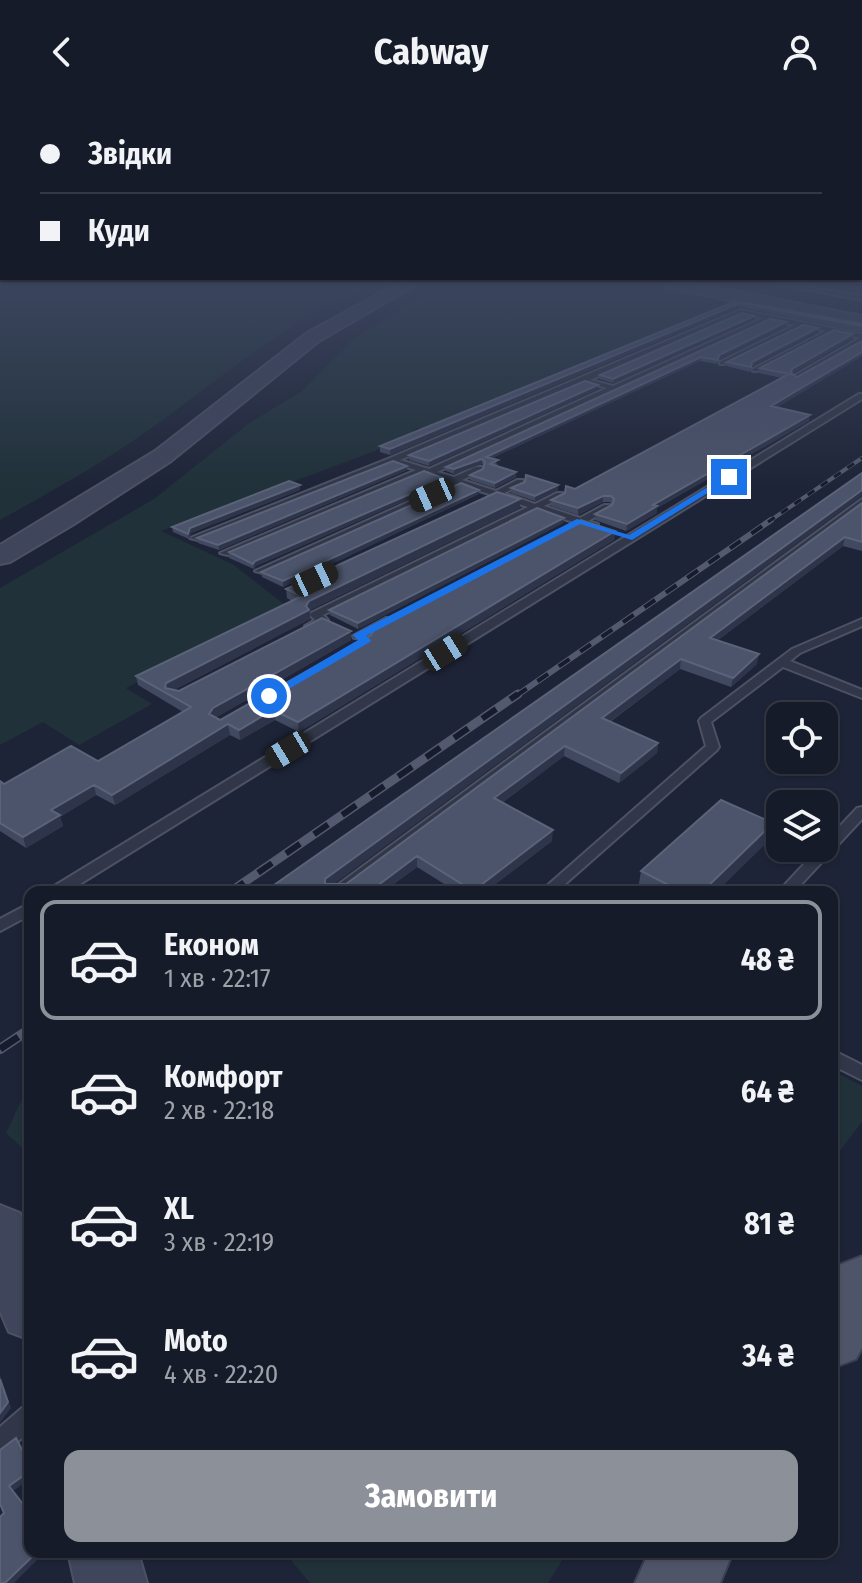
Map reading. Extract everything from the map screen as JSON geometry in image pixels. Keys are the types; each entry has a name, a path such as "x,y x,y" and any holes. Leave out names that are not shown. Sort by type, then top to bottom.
{"main road":[{"path":"838,1325 862,1287"},
{"path":"675,1583 690,1558"}],"street":[{"path":"0,536 62,502 149,446 272,352"},
{"path":"0,556 87,506 163,456 294,352"}],"lane":[{"path":"195,538 393,460 648,352"},
{"path":"225,553 427,471 693,352"},
{"path":"722,363 744,352"},
{"path":"755,370 790,352"},
{"path":"794,378 837,352"},
{"path":"583,380 614,388"},
{"path":"66,886 862,396"},
{"path":"393,460 604,530"},
{"path":"260,571 479,469"},
{"path":"483,500 520,482"},
{"path":"343,632 315,615 560,495"},
{"path":"343,886 862,502"},
{"path":"566,528 607,507"},
{"path":"617,534 629,538"},
{"path":"296,634 343,632 400,614"},
{"path":"554,886 713,747 705,721 796,651 862,622"},
{"path":"781,662 862,694"},
{"path":"791,886 862,811"},
{"path":"0,926 24,912"},
{"path":"838,1060 862,1073"},
{"path":"0,1442 24,1421"}],"shaded area":[{"path":"0,352 255,352 130,443 0,520"},
{"path":"341,352 623,352 430,431 416,428 401,441 161,531 234,565 285,605 126,688 152,704 79,745 43,722 0,745 0,588 154,499 248,424 302,391"},
{"path":"838,1073 862,1086 862,1122 838,1153"},
{"path":"24,1095 24,1150 6,1133"},
{"path":"289,1558 563,1558 548,1583 310,1583"}],"building":[{"path":"611,352 622,352 390,449 380,446"},
{"path":"653,352 673,352 613,379 600,375"},
{"path":"698,352 725,352 719,355 718,360 701,357 486,457 498,460 490,464 516,472 495,483 470,475 483,469 485,462 482,459 454,469 446,467"},
{"path":"747,352 771,352 752,362 751,367 727,362"},
{"path":"791,352 822,352 792,369 791,373 797,377 842,352 862,352 771,406 810,415 653,505 657,506 627,524 595,514 612,505 614,499 611,496 603,496 578,508 551,500 565,493 566,486 575,489 789,374 760,368"},
{"path":"585,381 598,385 429,461 409,455"},
{"path":"393,461 407,466 218,545 197,538"},
{"path":"424,471 445,479 253,564 229,552"},
{"path":"862,473 862,490 325,879 325,884 346,884 862,503 862,542 845,537 710,638 759,654 733,678 681,659 602,718 658,743 621,773 565,746 494,798 553,830 480,886 465,886 417,856 377,886 273,886"},
{"path":"526,475 558,485 535,496 511,488 525,482"},
{"path":"289,481 300,485 190,528 188,534 172,527"},
{"path":"461,483 479,490 283,581 261,572"},
{"path":"497,492 520,499 309,601 306,606 309,610 166,683 165,688 179,691 322,618 351,631 213,708 209,714 220,720 371,635 374,630 371,627 581,520 615,531 298,722 273,710 239,730 228,724 112,795 94,785 51,810 60,815 23,837 0,823 0,781 4,784 71,746 98,761 191,707 136,676 302,596 286,589"},
{"path":"537,508 564,518 358,623 329,610"},
{"path":"721,800 766,820 766,830 708,886 670,886 641,871"},
{"path":"0,1379 8,1402 0,1413"},
{"path":"16,1438 24,1453 24,1475 9,1486 24,1505 24,1558 31,1558 5,1583 0,1583 0,1517 4,1513 0,1504 0,1450"}],"railway":[{"path":"768,522 862,458"},
{"path":"516,696 771,520"},
{"path":"239,886 518,694"},
{"path":"0,1049 24,1033"}],"route":[{"path":"269,696 366,640 358,636 580,521 629,538 729,477"}]}
